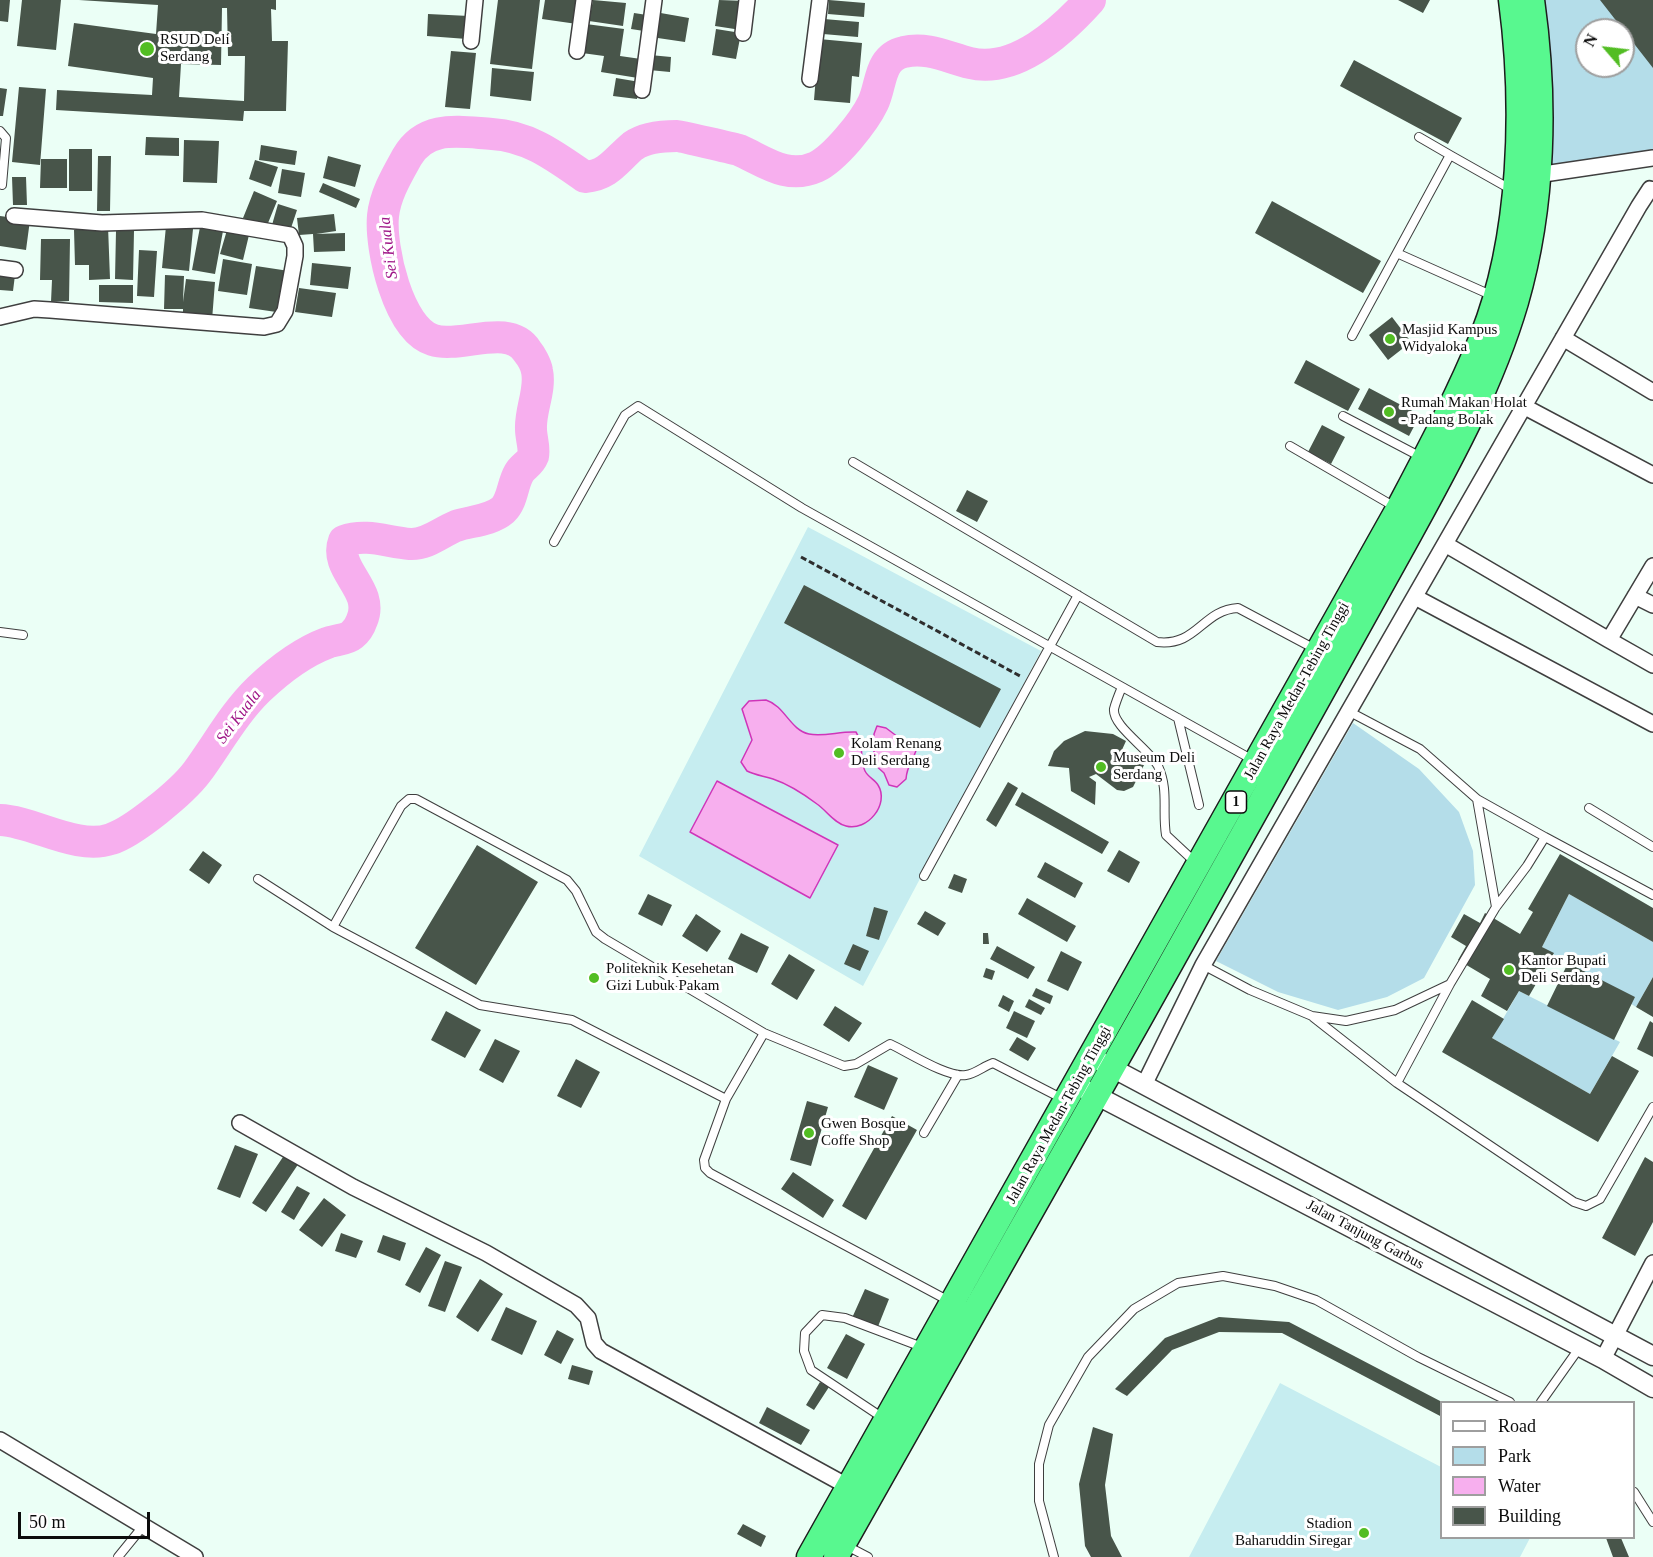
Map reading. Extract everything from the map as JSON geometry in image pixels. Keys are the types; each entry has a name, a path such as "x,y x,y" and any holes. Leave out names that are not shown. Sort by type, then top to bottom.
{"highway":[{"name":"Jalan Raya Medan-Tebing Tinggi","path":"1102,1063 1200,866 1425,459 1483,335 1495,297 1514,191 1519,115 1518,49 1511,0"},
{"name":"Jalan Raya Medan-Tebing Tinggi","path":"835,1544 849,1487 886,1421 953,1303 1080,1094 1102,1063 1468,424 1504,340 1518,297 1529,245 1540,129 1539,51 1532,0"},
{"name":"Jalan Raya Medan-Tebing Tinggi","path":"809,1557 835,1544 1080,1094"}],"street":[{"path":"471,41 476,0"},
{"path":"577,51 584,0"},
{"path":"642,90 654,0"},
{"path":"743,33 747,0"},
{"path":"810,79 820,0"},
{"path":"1537,175 1653,158"},
{"path":"1144,1085 1203,965 1652,185"},
{"path":"0,317 34,309 264,327 277,324 285,311 295,256 295,246 290,234 230,223 192,220 102,223 14,216"},
{"path":"1563,338 1653,392"},
{"path":"1525,407 1653,475"},
{"path":"1445,544 1653,665"},
{"path":"1609,640 1653,566"},
{"path":"1635,596 1653,605"},
{"path":"1415,597 1653,724"},
{"name":"Jalan Tanjung Garbus","path":"1102,1063 1614,1333 1653,1356"},
{"name":"Jalan Tanjung Garbus","path":"1080,1094 1580,1347 1653,1388"},
{"path":"240,1124 353,1187 486,1253 576,1305 588,1318 594,1342 601,1351 849,1487"},
{"path":"1603,1359 1614,1333 1653,1263"},
{"path":"0,1440 195,1557"}],"lane":[{"path":"0,131 6,138 2,185"},
{"path":"1419,136 1514,191"},
{"path":"1352,336 1399,254 1450,155"},
{"path":"1399,254 1495,297"},
{"path":"554,542 625,415 638,406 802,508 1257,763"},
{"path":"1343,416 1425,459"},
{"path":"1290,446 1398,509"},
{"path":"853,462 1157,642 1173,644 1188,637 1226,608 1238,608 1319,651"},
{"path":"924,876 1078,595"},
{"path":"0,632 23,635"},
{"path":"1122,687 1114,711 1117,723 1145,747 1158,766 1166,789 1166,835 1200,866"},
{"path":"1350,712 1420,749 1477,799 1653,895"},
{"path":"1178,718 1199,805"},
{"path":"333,927 401,806 409,799 416,799 567,880 576,891 597,932 605,939 764,1033 834,1064 856,1064 890,1044 958,1075 966,1075 993,1063 1080,1094"},
{"path":"1477,799 1496,907"},
{"path":"1589,808 1653,848"},
{"path":"1397,1083 1450,984 1496,907 1527,866 1545,837"},
{"path":"258,879 333,927 480,1005 572,1020 726,1099"},
{"path":"1203,965 1250,990 1312,1016 1346,1021 1395,1010 1450,984"},
{"path":"1312,1016 1397,1083 1574,1202 1586,1206 1600,1199 1653,1107"},
{"path":"764,1033 726,1099 704,1160 705,1168 710,1173 953,1303"},
{"path":"924,1133 958,1075"},
{"path":"1054,1557 1039,1502 1040,1464 1049,1425 1088,1357 1134,1310 1178,1284 1223,1276 1275,1286 1316,1300 1418,1357 1508,1401"},
{"path":"886,1421 810,1370 804,1351 806,1333 822,1315 845,1318 927,1349"},
{"path":"1542,1401 1580,1347"},
{"path":"1635,1494 1653,1522"},
{"path":"118,1557 144,1525"},
{"path":"835,1544 868,1557"}],"path":[{"path":"801,557 1032,682"}],"green space":[{"path":"1534,0 1653,0 1653,151 1543,169"},
{"path":"1353,723 1419,769 1459,812 1473,851 1475,885 1424,978 1387,997 1338,1010 1278,992 1216,961"},
{"path":"1569,894 1653,942 1653,977 1636,1007 1542,947"},
{"path":"1519,991 1620,1042 1590,1094 1492,1038"}],"shaded area":[{"name":"Kolam Renang Deli Serdang","path":"808,527 1041,651 863,986 639,856"},
{"path":"1280,1383 1440,1466 1440,1539 1529,1539 1520,1557 1189,1557"}],"water":[{"path":"766,700 778,707 802,732 820,735 856,732 865,771 877,783 881,792 879,808 869,821 854,827 846,826 834,820 802,793 773,779 747,771 741,762 752,740 742,709 749,701"},
{"path":"877,726 886,728 902,740 917,745 906,779 897,787 889,785 884,773 874,764 874,734"},
{"path":"717,781 838,845 810,898 690,832"}],"building":[{"path":"0,0 10,0 8,22 0,21"},
{"path":"22,0 61,0 56,50 17,46"},
{"path":"79,0 276,0 276,10 271,9 272,41 288,41 286,111 244,111 243,121 56,110 57,90 152,95 153,78 68,66 74,23 156,34 158,5","holes":["222,8 227,8 228,56 245,56 244,101 179,97 181,64 221,65"]},
{"path":"498,0 540,0 532,69 490,64"},
{"path":"545,0 581,0 577,24 542,19"},
{"path":"593,0 626,3 623,26 589,21"},
{"path":"719,0 746,1 741,30 715,26"},
{"path":"829,0 865,3 864,17 828,14"},
{"path":"1398,0 1430,0 1423,13"},
{"path":"1600,0 1653,0 1653,68 1635,45 1635,18 1614,18"},
{"path":"655,12 689,18 685,42 651,37"},
{"path":"634,13 647,15 644,31 631,29"},
{"path":"428,14 469,16 467,39 427,36"},
{"path":"824,19 859,22 858,37 823,34"},
{"path":"586,24 624,29 620,56 641,59 638,78 601,72 604,56 582,53"},
{"path":"716,29 741,33 736,59 712,55"},
{"path":"819,39 862,43 859,77 852,76 850,103 814,100"},
{"path":"451,51 476,53 470,109 445,107"},
{"path":"650,55 671,57 670,72 649,70"},
{"path":"1354,60 1462,118 1448,144 1340,86"},
{"path":"492,68 534,72 531,101 490,96"},
{"path":"616,78 640,82 637,99 613,96"},
{"path":"19,87 46,89 40,165 12,162"},
{"path":"0,88 7,89 3,116 0,116"},
{"path":"146,137 179,138 179,156 145,155"},
{"path":"184,140 219,141 217,183 183,182"},
{"path":"261,145 297,151 295,165 259,160"},
{"path":"69,149 92,149 92,191 69,191"},
{"path":"98,156 111,156 110,211 97,211"},
{"path":"328,156 361,165 355,187 323,178"},
{"path":"41,159 67,159 67,188 40,188"},
{"path":"255,160 278,167 271,187 249,179"},
{"path":"282,169 305,173 301,197 278,193"},
{"path":"12,177 26,177 27,205 13,205"},
{"path":"323,183 360,199 356,208 319,192"},
{"path":"254,191 277,201 266,228 243,218"},
{"path":"1272,201 1381,261 1363,293 1255,233"},
{"path":"278,204 297,210 290,231 272,225"},
{"path":"334,214 336,231 316,234 345,233 345,251 314,252 313,234 299,235 297,218"},
{"path":"0,216 30,220 26,250 0,246"},
{"path":"108,226 110,279 89,280 89,265 75,265 74,230"},
{"path":"166,226 193,229 189,271 162,268"},
{"path":"200,227 223,231 215,274 192,270"},
{"path":"227,230 249,235 243,260 220,254"},
{"path":"116,231 134,231 133,280 115,279"},
{"path":"41,239 70,239 69,301 51,302 52,280 40,280"},
{"path":"139,250 157,251 154,297 137,296"},
{"path":"223,259 252,264 247,295 218,291"},
{"path":"312,263 351,267 348,289 310,285"},
{"path":"256,266 289,271 283,313 249,308"},
{"path":"0,273 15,275 13,291 0,290"},
{"path":"165,275 184,276 183,302 186,279 215,282 212,320 183,317 183,309 164,309"},
{"path":"99,285 133,285 133,303 99,302"},
{"path":"299,288 336,293 332,317 295,312"},
{"name":"Masjid Kampus Widyaloka","path":"1392,317 1411,342 1388,360 1369,335"},
{"path":"1306,360 1360,389 1348,411 1294,383"},
{"name":"Rumah Makan Holat - Padang Bolak","path":"1369,388 1420,415 1409,436 1358,409"},
{"path":"1322,425 1345,437 1331,464 1308,452"},
{"path":"967,490 988,501 977,522 956,511"},
{"path":"804,585 1001,689 980,728 784,623"},
{"name":"Museum Deli Serdang","path":"1085,731 1113,734 1126,741 1121,752 1145,763 1133,787 1124,791 1117,790 1096,774 1089,777 1096,782 1095,805 1071,791 1069,768 1048,766 1054,751 1064,741"},
{"path":"1008,782 1018,788 996,827 986,820"},
{"path":"1022,792 1109,842 1102,854 1015,805"},
{"path":"477,845 538,882 476,985 415,948"},
{"path":"1119,850 1140,862 1129,883 1107,871"},
{"path":"203,851 222,865 209,884 189,870"},
{"path":"1560,854 1653,908 1653,942 1569,894 1542,947 1554,953 1529,996 1519,991 1507,1011 1481,996 1490,979 1458,960 1466,946 1451,937 1464,914 1480,923 1485,913 1520,934 1533,912 1528,909"},
{"path":"1045,862 1083,883 1075,898 1037,877"},
{"path":"954,874 967,879 962,893 948,888"},
{"path":"648,894 672,905 662,926 638,914"},
{"path":"1027,898 1076,926 1067,942 1018,914"},
{"path":"874,907 888,911 879,940 866,936"},
{"path":"925,911 946,923 938,936 917,924"},
{"path":"696,914 721,931 707,952 682,936"},
{"path":"741,933 769,947 757,973 728,959"},
{"path":"983,933 988,933 989,944 983,944"},
{"path":"853,944 869,951 860,971 844,964"},
{"path":"997,946 1035,967 1028,979 990,959"},
{"path":"1061,951 1082,962 1068,991 1047,981"},
{"path":"789,954 815,970 797,1000 771,984"},
{"name":"Kantor Bupati Deli Serdang","path":"1568,963 1635,997 1614,1040 1547,1006"},
{"path":"986,968 995,971 992,980 983,977"},
{"path":"1653,977 1653,1017 1636,1007"},
{"path":"1036,988 1053,996 1050,1004 1032,996"},
{"path":"1003,995 1014,1001 1009,1012 998,1006"},
{"path":"1029,999 1045,1008 1041,1015 1025,1007"},
{"path":"1472,1000 1504,1019 1492,1038 1590,1094 1612,1056 1639,1071 1598,1142 1442,1052"},
{"path":"835,1006 862,1023 849,1042 823,1025"},
{"path":"446,1011 481,1030 465,1058 431,1040"},
{"path":"1014,1011 1035,1021 1027,1038 1006,1028"},
{"path":"1650,1021 1653,1023 1653,1057 1637,1049"},
{"path":"1017,1037 1036,1048 1028,1061 1009,1050"},
{"path":"495,1039 520,1051 503,1083 479,1070"},
{"path":"576,1059 600,1072 581,1108 557,1096"},
{"path":"868,1065 898,1078 884,1110 854,1097"},
{"name":"Gwen Bosque Coffe Shop","path":"807,1101 828,1107 811,1166 790,1160"},
{"path":"892,1116 917,1130 866,1220 842,1206"},
{"path":"235,1145 258,1154 240,1198 217,1189"},
{"path":"285,1154 299,1163 266,1212 252,1203"},
{"path":"1645,1157 1653,1162 1653,1222 1635,1256 1602,1238"},
{"path":"793,1172 834,1200 823,1218 781,1189"},
{"path":"297,1186 310,1193 294,1220 281,1212"},
{"path":"324,1198 346,1215 322,1247 299,1230"},
{"path":"341,1233 363,1241 356,1258 335,1251"},
{"path":"383,1235 406,1243 400,1261 377,1252"},
{"path":"426,1247 441,1255 420,1293 405,1285"},
{"path":"445,1261 462,1267 445,1312 428,1306"},
{"path":"480,1279 503,1294 478,1332 456,1317"},
{"path":"865,1289 889,1299 877,1329 852,1318"},
{"path":"506,1307 537,1321 522,1355 491,1340"},
{"path":"1219,1317 1289,1322 1440,1401 1440,1416 1282,1333 1219,1332 1172,1350 1127,1396 1115,1389 1165,1338"},
{"path":"557,1330 574,1339 561,1364 544,1355"},
{"path":"846,1334 865,1344 847,1379 827,1368"},
{"path":"572,1365 593,1371 589,1385 568,1379"},
{"path":"820,1382 829,1387 814,1410 806,1405"},
{"path":"767,1407 810,1430 801,1445 759,1423"},
{"path":"1093,1427 1113,1434 1105,1485 1111,1536 1122,1557 1091,1557 1085,1546 1079,1484"},
{"path":"743,1524 766,1536 761,1547 737,1534"},
{"path":"1606,1539 1621,1539 1629,1557 1613,1557"}],"waterway":[{"name":"Sei Kuala","path":"0,820 26,825 70,839 98,842 111,839 132,828 157,810 190,780 242,708 266,682 309,651 349,637 357,630 365,609 359,589 344,561 342,551 344,541 368,538 416,544 456,526 498,514 506,506 519,473 533,456 531,422 538,378 533,361 519,343 509,338 444,342 433,340 421,333 401,304 388,266 383,230 386,200 407,157 424,139 445,132 492,134 518,139 542,149 585,177 606,170 637,143 672,136 739,150 776,168 805,170 816,167 832,156 856,129 873,103 885,66 896,55 921,50 970,63 987,65 1004,62 1037,47 1066,24 1090,0"}],"place":[{"name":"RSUD Deli Serdang","path":"147,49"},
{"name":"Masjid Kampus Widyaloka","path":"1390,339"},
{"name":"Rumah Makan Holat - Padang Bolak","path":"1389,412"},
{"name":"Kolam Renang Deli Serdang","path":"839,753"},
{"name":"Museum Deli Serdang","path":"1101,767"},
{"name":"Kantor Bupati Deli Serdang","path":"1509,970"},
{"name":"Politeknik Kesehetan Gizi Lubuk Pakam","path":"594,978"},
{"name":"Gwen Bosque Coffe Shop","path":"809,1133"},
{"name":"Stadion Baharuddin Siregar","path":"1364,1533"}]}
